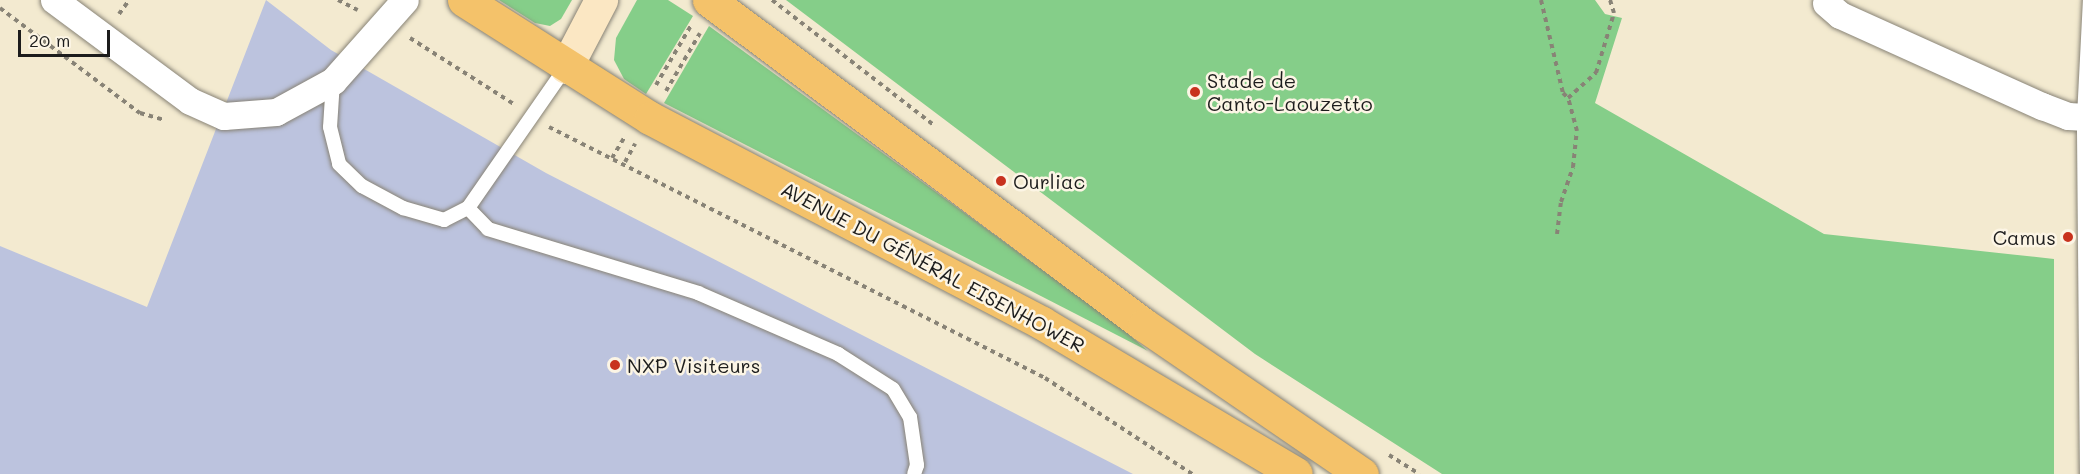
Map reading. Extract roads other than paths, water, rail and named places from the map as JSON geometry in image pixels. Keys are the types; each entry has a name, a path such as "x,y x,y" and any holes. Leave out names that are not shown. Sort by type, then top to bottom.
{"main road":[{"name":"AVENUE DU GÉNÉRAL EISENHOWER","path":"465,0 566,67 645,115 1042,323 1296,474"},
{"path":"566,67 601,0"},
{"path":"706,8 1144,325 1362,474"}],"street":[{"path":"54,0 190,102 224,116 276,112 333,81 405,0"},
{"path":"2093,474 2090,117 2095,90 2096,0"},
{"path":"1826,3 1840,15 2042,106 2068,116 2090,117"}],"lane":[{"path":"333,81 330,127 339,164 362,186 403,208 444,220 468,208 566,67"},
{"path":"468,208 488,229 698,293 838,354 893,389 910,417 917,465 914,474"}],"place":[{"name":"Stade de Canto-Laouzetto","path":"1195,92"},
{"name":"Ourliac","path":"1001,181"},
{"name":"Camus","path":"2068,237"},
{"name":"NXP Visiteurs","path":"615,365"}]}
